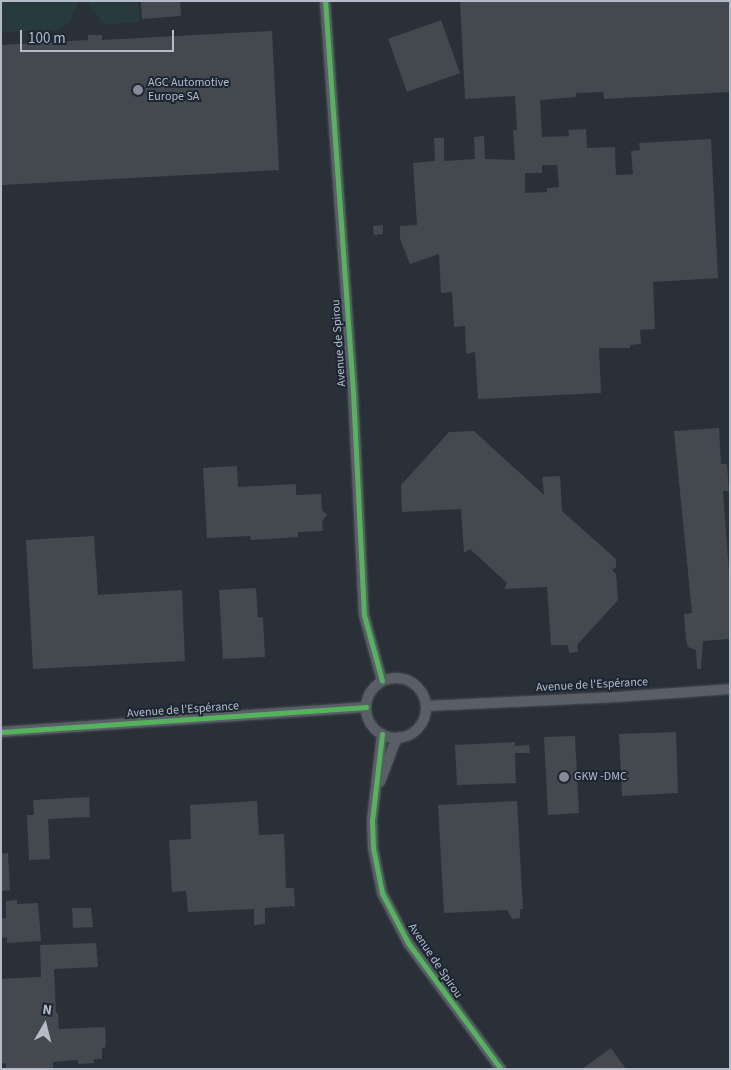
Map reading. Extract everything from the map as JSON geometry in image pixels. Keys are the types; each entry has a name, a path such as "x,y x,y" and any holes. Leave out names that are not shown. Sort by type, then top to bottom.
{"street":[{"name":"Avenue de Spirou","path":"325,1 353,392 364,615 382,681"},
{"path":"392,678 411,682 418,688 426,706 425,715 415,730 399,737 382,734 370,723 366,707 371,692 382,681 392,678"},
{"name":"Avenue de l'Espérance","path":"426,706 617,697 730,689"},
{"name":"Avenue de l'Espérance","path":"1,732 366,707"},
{"name":"Avenue de Spirou","path":"382,734 372,820 373,848 382,893 408,943 501,1069"},
{"name":"Avenue de Spirou","path":"376,789 395,742 399,737"}],"green space":[{"path":"1,1 78,1 78,3 69,23 59,30 1,32"},
{"path":"89,1 138,1 139,22 105,25 89,6"}],"building":[{"path":"141,1 180,1 181,16 142,19"},
{"path":"460,1 730,1 730,92 604,99 603,92 576,93 576,97 540,100 542,137 569,136 568,130 586,129 587,148 615,147 616,175 633,174 631,151 640,150 639,143 711,139 718,278 653,282 655,329 640,330 641,344 630,345 630,348 599,348 601,393 478,399 475,352 466,354 465,326 454,327 452,292 441,293 439,254 410,264 400,239 400,226 417,225 413,163 435,161 434,138 444,138 444,161 475,159 474,137 484,136 485,159 515,160 513,130 517,130 515,96 465,99","holes":["542,165 557,165 559,187 547,188 547,192 525,193 525,173 542,173"]},
{"path":"441,20 460,73 407,92 388,39"},
{"name":"AGC Automotive Europe SA","path":"272,31 279,170 2,185 1,45 88,40 88,35 102,35 102,40"},
{"path":"383,225 383,234 374,235 373,226"},
{"path":"719,428 721,464 727,464 729,491 723,491 730,586 730,639 703,641 701,669 697,669 696,650 688,647 686,639 684,614 692,613 674,431"},
{"path":"474,431 544,495 542,477 560,476 562,511 616,559 616,567 612,570 616,574 618,600 577,645 578,652 569,653 568,645 551,645 547,587 504,589 507,583 470,549 464,553 461,509 402,512 401,485 449,432"},
{"path":"237,466 238,487 296,484 296,495 321,494 322,510 327,515 322,521 323,531 298,532 298,537 251,540 250,536 207,538 203,468"},
{"path":"94,536 98,595 182,590 185,661 33,669 26,540"},
{"path":"256,588 258,618 263,617 265,657 223,659 219,590"},
{"path":"676,732 678,793 622,796 619,734"},
{"path":"575,736 579,813 548,815 544,737"},
{"path":"515,742 515,746 529,745 530,753 515,753 516,783 457,785 455,745"},
{"path":"89,797 90,817 48,819 50,859 29,860 27,815 34,815 33,800"},
{"path":"257,801 259,835 284,834 286,888 294,888 295,906 265,908 265,924 254,925 254,909 188,912 186,891 172,892 169,840 191,839 190,805"},
{"path":"517,801 523,909 520,909 520,918 512,919 507,910 444,913 438,805"},
{"path":"8,853 10,890 1,891 1,854"},
{"path":"17,900 17,904 38,903 41,941 7,943 7,937 1,938 1,919 6,918 6,901"},
{"path":"72,908 91,908 93,927 73,928"},
{"path":"96,943 98,967 54,969 56,1013 58,1013 59,1029 105,1027 106,1042 105,1048 102,1048 102,1059 94,1059 94,1063 78,1064 78,1060 53,1062 53,1069 6,1069 6,1063 1,1064 1,979 41,977 40,945"},
{"path":"611,1048 626,1069 582,1069"}],"cycle path":[{"path":"325,1 353,392 364,615 382,681"},
{"path":"1,732 366,707"},
{"path":"382,734 372,820 373,848 382,893 408,943 501,1069"}],"place":[{"name":"AGC Automotive Europe SA","path":"138,90"},
{"name":"GKW -DMC","path":"564,777"}]}
